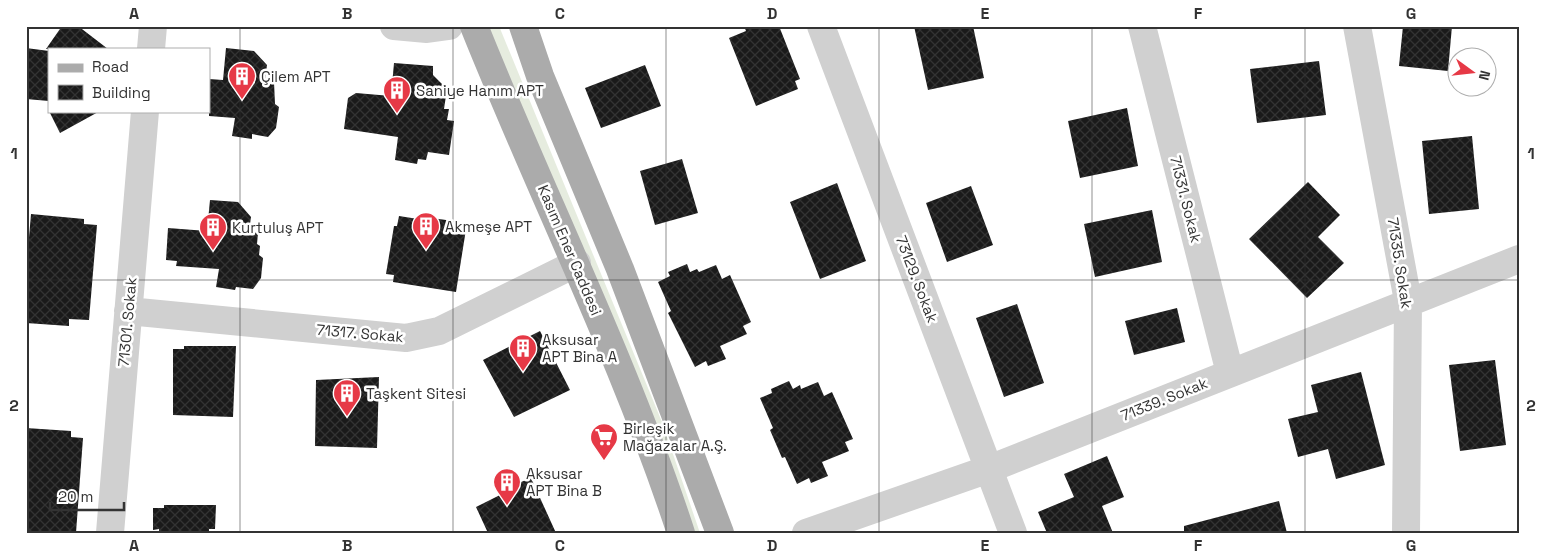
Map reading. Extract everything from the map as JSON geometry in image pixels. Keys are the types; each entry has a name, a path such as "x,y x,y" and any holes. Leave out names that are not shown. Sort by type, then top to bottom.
{"main road":[{"name":"Kasım Ener Caddesi","path":"474,26 501,93 577,263 641,417 681,533"},
{"path":"523,26 540,76 638,313 720,533"}],"street":[{"path":"151,48 153,26"},
{"path":"394,26 428,29 448,26"},
{"name":"73129. Sokak","path":"821,26 1013,533"},
{"name":"71331. Sokak","path":"1142,26 1230,372"},
{"name":"71335. Sokak","path":"1357,26 1408,301 1406,533"},
{"name":"71301. Sokak","path":"110,533 146,112"},
{"name":"71339. Sokak","path":"806,533 989,469 1408,301 1519,259"},
{"name":"71317. Sokak","path":"128,311 406,338 439,331 577,263"}],"shaded area":[{"path":"487,26 499,26 662,422 700,533 692,533"}],"building":[{"path":"62,26 78,26 107,48 48,48 46,49"},
{"path":"744,26 779,26 800,79 795,81 798,89 756,106 729,38 746,31"},
{"path":"914,26 973,26 984,78 928,90"},
{"path":"1403,26 1452,26 1450,48 1448,48 1448,71 1399,66"},
{"path":"26,48 48,51 48,101 26,99"},
{"name":"Çilem APT","path":"226,48 254,51 267,65 265,81 274,82 275,104 279,107 276,128 268,137 252,134 252,139 232,136 235,118 209,116 210,79 223,80"},
{"path":"1319,61 1326,115 1257,123 1250,69"},
{"name":"Saniye Hanım APT","path":"394,63 433,66 433,75 447,89 444,109 449,109 447,120 454,121 449,155 428,152 426,160 418,159 417,164 395,160 398,137 344,129 348,98 356,93 391,96"},
{"path":"645,65 661,106 601,128 585,88"},
{"path":"1127,108 1138,166 1080,178 1068,121"},
{"path":"50,112 98,112 60,133"},
{"path":"1472,136 1479,209 1429,214 1422,141"},
{"path":"682,159 698,213 655,225 640,171"},
{"path":"1308,182 1340,215 1318,237 1344,263 1307,298 1249,239"},
{"path":"837,183 866,261 820,279 790,202"},
{"path":"971,186 993,245 947,262 926,203"},
{"name":"Kurtuluş APT","path":"210,200 238,202 251,217 249,232 258,233 259,255 263,258 261,278 253,289 236,287 235,290 216,287 219,269 176,266 177,261 166,260 168,228 207,231"},
{"path":"1152,210 1162,262 1095,277 1084,224"},
{"path":"31,214 84,219 84,224 97,225 89,320 69,319 69,326 26,323 26,273"},
{"name":"Akmeşe APT","path":"399,216 418,219 418,216 467,223 456,292 393,282 394,275 386,274 394,226 397,226"},
{"path":"687,264 690,272 697,269 699,272 716,265 722,279 730,275 751,322 743,326 747,334 720,346 726,359 708,366 706,361 695,367 668,313 671,311 658,282 670,276 668,272"},
{"path":"1017,304 1044,383 1004,397 976,318"},
{"path":"1177,308 1185,342 1134,355 1125,321"},
{"name":"Aksusar APT Bina A","path":"540,331 570,390 514,417 483,360"},
{"path":"184,346 236,346 233,417 173,415 173,349 184,349"},
{"path":"1495,360 1506,445 1460,451 1449,365"},
{"path":"1361,372 1385,465 1336,479 1328,449 1298,457 1288,419 1318,412 1311,385"},
{"name":"Taşkent Sitesi","path":"379,377 377,448 315,446 316,380"},
{"path":"789,381 793,389 800,385 801,389 818,382 824,396 832,392 853,439 845,442 849,451 822,462 828,476 811,483 809,478 797,484 785,457 782,458 770,430 773,428 760,398 772,393 771,389"},
{"path":"26,428 71,431 71,437 83,438 76,533 26,533"},
{"path":"1107,456 1124,497 1102,506 1113,533 1047,533 1038,512 1074,497 1064,474"},
{"name":"Aksusar APT Bina B","path":"531,478 556,533 488,533 476,507 502,494 501,490"},
{"path":"1279,501 1287,533 1184,533 1184,526"},
{"path":"164,505 216,505 215,529 209,529 209,533 159,533 159,529 153,530 153,508 164,508"}],"place":[{"name":"Çilem APT","path":"242,100"},
{"name":"Saniye Hanım APT","path":"397,114"},
{"name":"Akmeşe APT","path":"426,250"},
{"name":"Kurtuluş APT","path":"213,251"},
{"name":"Aksusar APT Bina A","path":"523,372"},
{"name":"Taşkent Sitesi","path":"347,417"},
{"name":"Birleşik Mağazalar A.Ş.","path":"604,461"},
{"name":"Aksusar APT Bina B","path":"507,506"}]}
